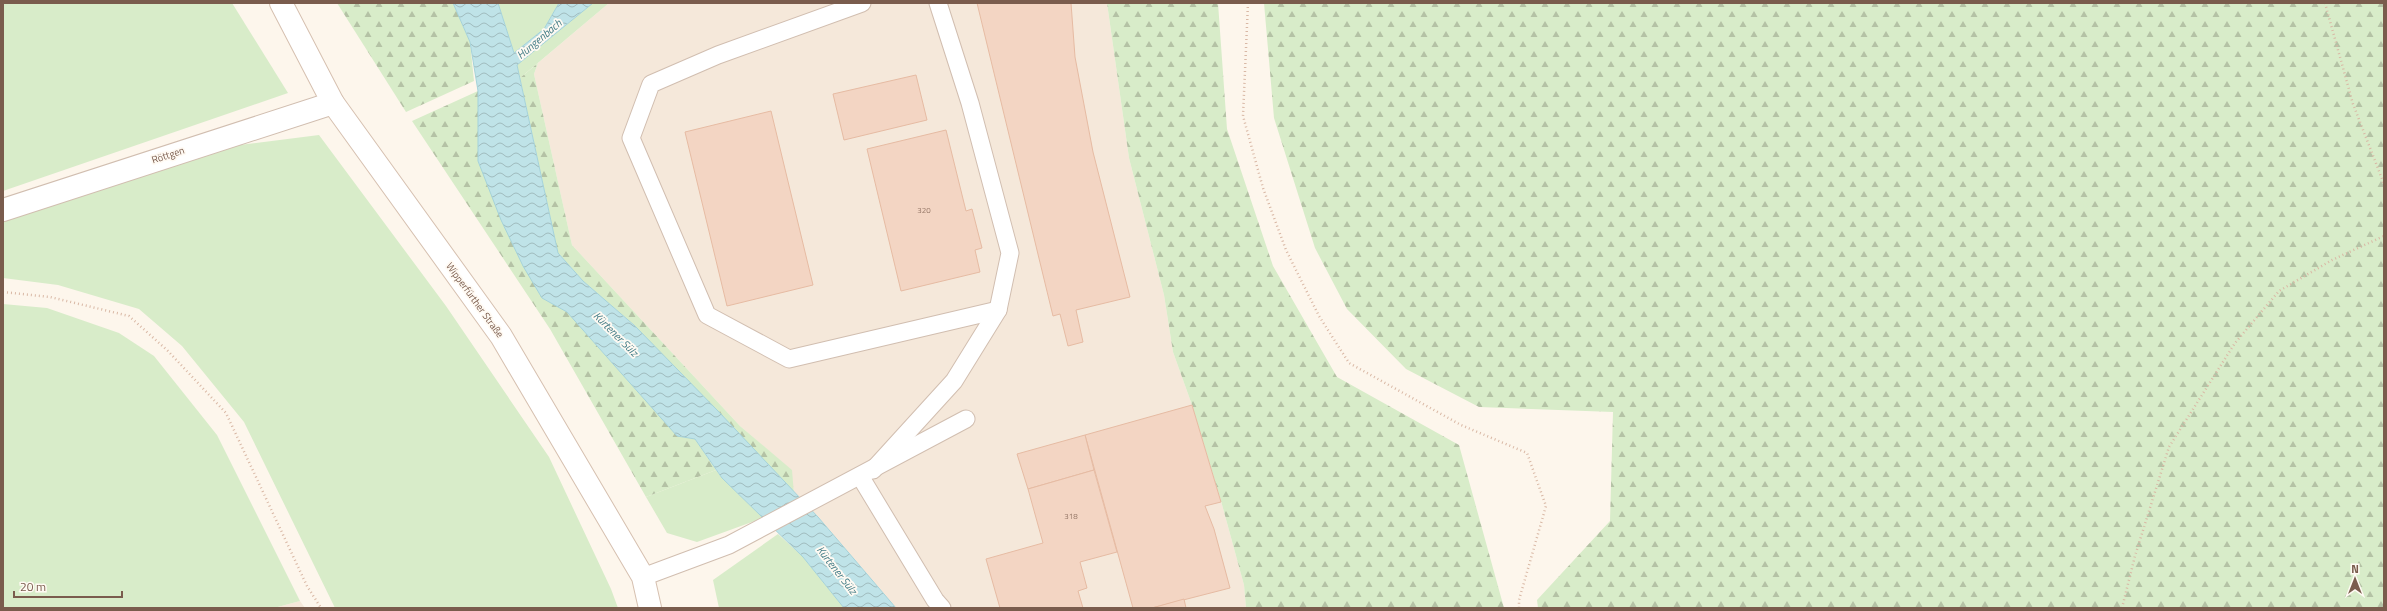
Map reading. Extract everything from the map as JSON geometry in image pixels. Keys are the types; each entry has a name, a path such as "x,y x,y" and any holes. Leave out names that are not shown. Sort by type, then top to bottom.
{"main road":[{"name":"Wipperfürther Straße","path":"281,3 333,103 501,336 643,577 650,608"},
{"name":"Röttgen","path":"3,210 333,103"}],"lane":[{"path":"862,3 718,55 651,84 631,138 707,315 789,359 998,310"},
{"path":"866,473 954,381 998,310 1010,253 970,104 938,3"},
{"path":"643,577 729,545 966,419"},
{"path":"866,473 935,600 942,608"}],"path":[{"path":"1248,3 1243,116 1263,188 1286,250 1319,316 1350,363 1461,425 1527,453 1546,506 1519,600 1519,608"},
{"path":"2325,3 2353,104 2384,184"},
{"path":"2122,608 2135,556 2170,447 2235,343 2280,291 2332,260 2384,236"},
{"path":"3,292 50,297 129,316 168,351 226,413 307,586 320,608"}],"shaded area":[{"path":"609,3 1107,3 1129,158 1164,295 1173,352 1192,405 1221,501 1244,585 1246,608 896,608 818,517 794,494 791,470 740,426 572,245 534,74 538,63"},
{"path":"300,601 305,608 274,608"}],"green space":[{"path":"3,3 232,3 288,93 3,191"},
{"path":"337,3 453,3 470,42 474,81 406,112"},
{"path":"498,3 559,3 544,29 514,53"},
{"path":"593,3 609,3 520,78 517,65"},
{"path":"1107,3 1218,3 1227,129 1273,266 1337,377 1459,445 1504,608 1246,608 1244,585 1221,501 1192,405 1173,352 1164,295 1129,158"},
{"path":"1264,3 2384,3 2384,608 1538,608 1537,600 1610,521 1613,412 1479,407 1406,369 1347,309 1315,248 1274,118"},
{"path":"538,63 534,74 572,245 740,426 792,470 794,494 635,326 583,281 558,253 520,78"},
{"path":"478,91 478,161 542,298 567,312 677,436 695,439 716,470 646,497 550,329 412,121"},
{"path":"319,135 446,306 549,457 611,589 618,608 335,608 244,422 182,346 139,309 58,285 3,278 3,221 159,166 231,146"},
{"path":"3,304 47,308 119,333 154,356 217,435 300,601 274,608 3,608"},
{"path":"716,470 722,478 763,518 697,542 667,533 646,497"},
{"path":"778,534 803,557 844,608 719,608 713,580"}],"water":[{"path":"453,3 498,3 514,53 544,29 559,3 593,3 517,65 558,253 583,281 635,326 718,411 818,517 896,608 844,608 803,557 722,478 695,439 677,436 567,312 542,298 523,266 501,220 478,161 478,91 470,42"}],"building":[{"path":"977,3 1071,3 1075,57 1093,152 1130,297 1076,310 1083,342 1068,346 1060,314 1053,316"},
{"path":"916,75 927,120 844,140 833,94"},
{"path":"771,111 813,285 727,306 685,132"},
{"path":"946,130 966,211 972,209 982,248 975,250 980,272 901,291 867,149"},
{"path":"1192,405 1221,502 1205,506 1214,529 1230,588 1152,608 1133,608 1085,435"},
{"path":"1085,435 1094,470 1028,489 1017,454"},
{"path":"1094,470 1117,552 1080,562 1087,588 1078,591 1083,608 1000,608 986,559 1043,543 1028,489"},
{"path":"1184,599 1186,608 1152,608"}],"water label":[{"name":"Hungenbach","path":"539,39"},
{"name":"Kürtener Sülz","path":"616,334"},
{"name":"Kürtener Sülz","path":"837,570"}]}
